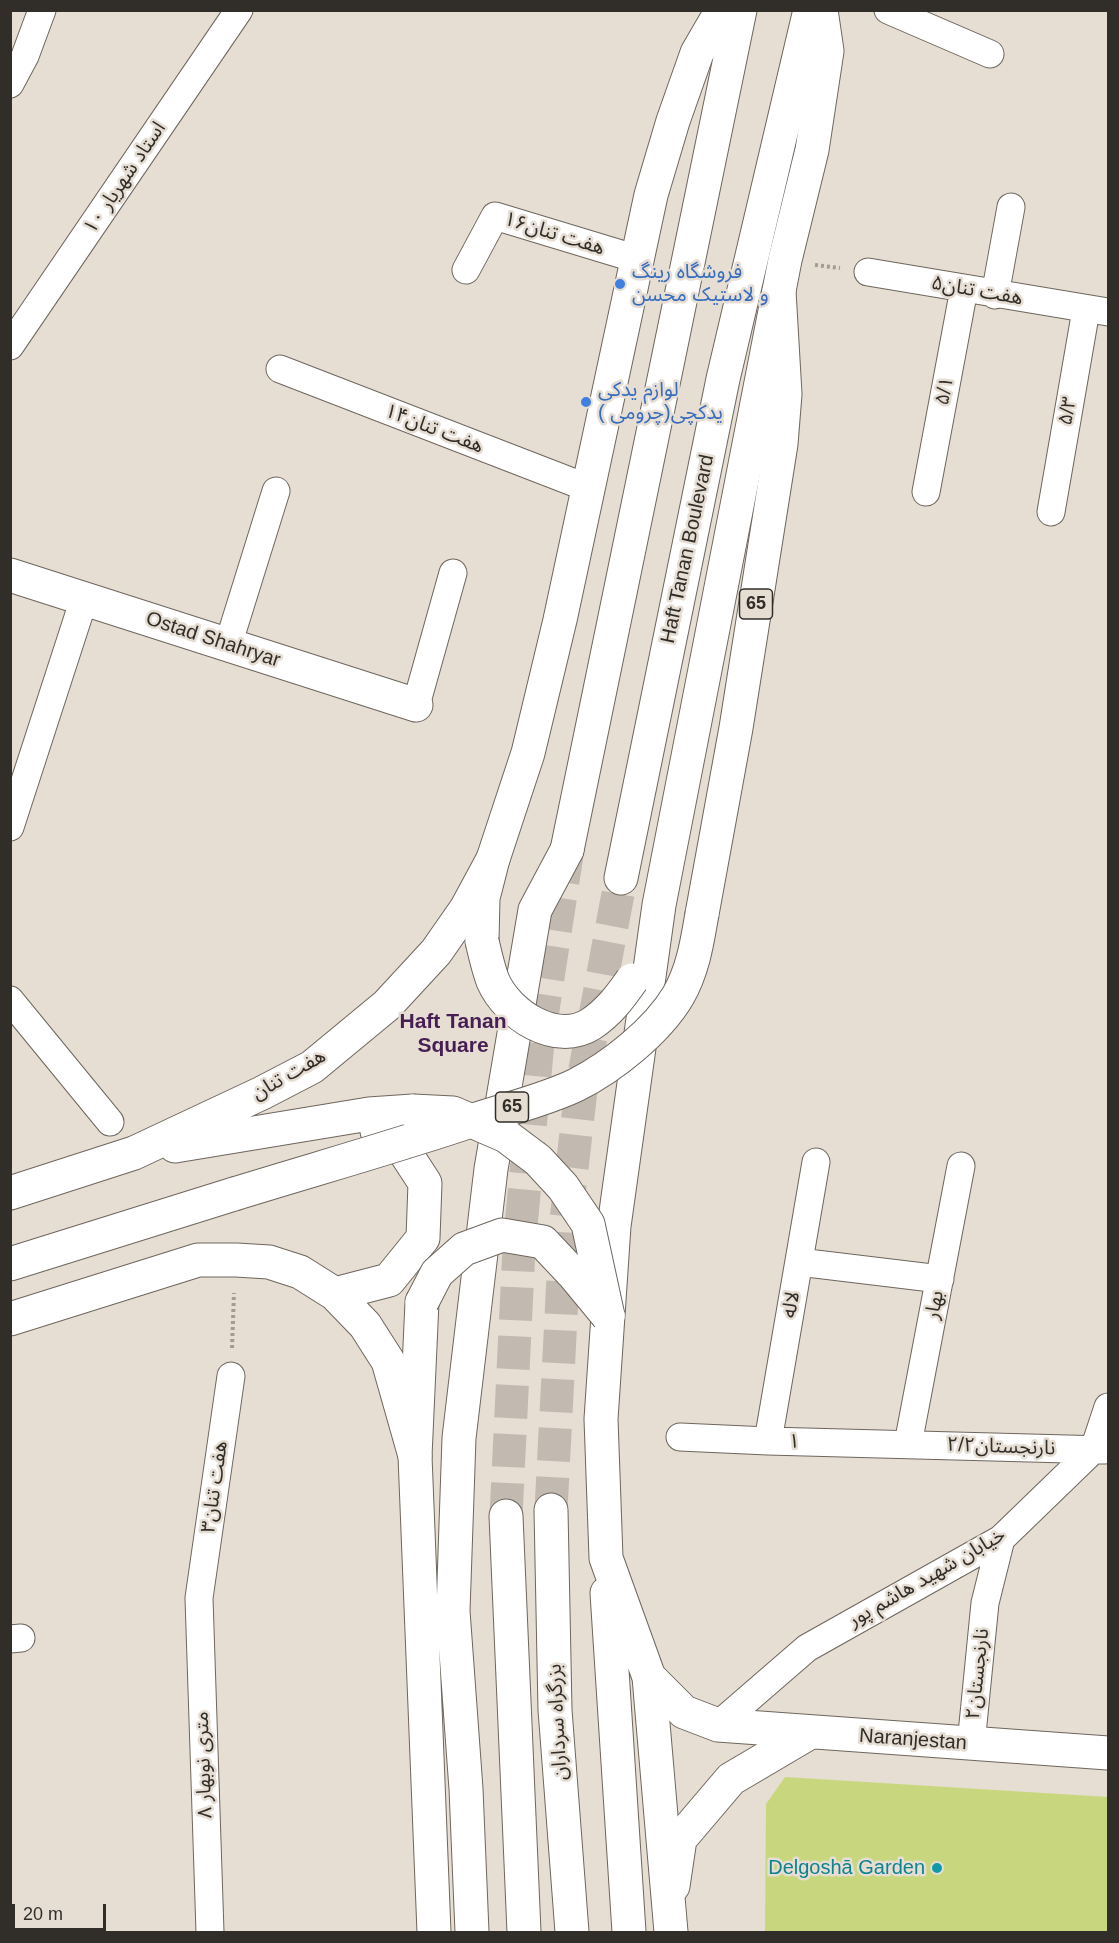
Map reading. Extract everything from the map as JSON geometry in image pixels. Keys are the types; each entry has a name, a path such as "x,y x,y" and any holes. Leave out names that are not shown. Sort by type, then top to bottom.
{"main road":[{"path":"659,905 632,980 610,1009 589,1025 572,1030 549,1030 530,1022 509,1003 494,983 482,941 483,898 493,859 528,753 560,620 651,195 673,121 697,53 722,10"},
{"path":"472,1932 466,1789 453,1611 459,1438 491,1169 535,910 567,850 720,98 740,10"},
{"name":"Haft Tanan Boulevard","path":"621,878 723,379 810,10"},
{"name":"65","path":"10,1264 448,1129 575,1085 627,1051 660,1019 677,998 691,970 702,914 738,717 781,444 785,394 782,276 812,150 827,51 821,10"},
{"path":"629,1932 606,1558 601,1419 615,1226 659,905 782,276"},
{"name":"Ostad Shahryar","path":"10,575 416,705"},
{"name":"هفت تنان","path":"10,1193 134,1153 262,1093 312,1066 387,1005 436,952 466,909 493,859"},
{"path":"134,1153 369,1114 413,1111 453,1113 506,1136 544,1167 563,1187 588,1224 608,1316"},
{"path":"336,1294 389,1280 423,1238 424,1227 425,1182 395,1137 343,1118"},
{"path":"434,1932 415,1456 422,1302 437,1274 464,1249 502,1235 543,1242 608,1316"},
{"path":"10,1318 198,1260 269,1262 300,1272 336,1294 365,1325 388,1361 415,1456"},
{"name":"بزرگراه سرداران","path":"551,1510 555,1710 572,1932"},
{"path":"506,1516 524,1932"},
{"path":"606,1558 649,1677 671,1917"},
{"name":"Naranjestan","path":"649,1677 684,1712 718,1725 1108,1753"},
{"path":"671,1917 680,1839 731,1779 809,1733"}],"street":[{"path":"10,84 25,56 42,10"},
{"name":"استاد شهریار ۱۰","path":"10,346 238,10"},
{"path":"888,10 990,54"},
{"path":"995,295 1011,207"},
{"name":"هفت تنان۱۶","path":"466,270 495,216 637,259"},
{"name":"هفت تنان۵","path":"868,272 1097,311"},
{"name":"۵/۱","path":"926,492 964,289"},
{"name":"۵/۳","path":"1051,512 1097,311"},
{"name":"هفت تنان۱۴","path":"280,369 588,488"},
{"path":"228,645 276,490"},
{"path":"416,705 453,573"},
{"path":"10,827 84,599"},
{"path":"10,1000 110,1122"},
{"name":"لاله ‍","path":"768,1442 816,1162"},
{"name":"بهار","path":"908,1444 961,1166"},
{"path":"799,1262 940,1279"},
{"name":"هفت تنان۳","path":"199,1598 231,1376"},
{"name":"خیابان شهید هاشم پور","path":"718,1725 807,1648 1001,1539 1101,1450 1108,1407"},
{"name":"۱","path":"680,1437 768,1442 908,1444"},
{"name":"۲/۲نارنجستان","path":"908,1444 1101,1450"},
{"name":"۲نارنجستان","path":"971,1744 985,1603 1001,1539"},
{"name":"۸ متری نوبهار","path":"199,1598 210,1932"}],"path":[{"path":"782,276 868,272"},
{"path":"231,1376 236,1260"}],"green space":[{"name":"Delgoshā Garden","path":"785,1777 1108,1797 1108,1932 765,1932 766,1804"}],"tunnel":[{"path":"506,1516 519,1248 538,1042 567,855"},
{"path":"551,1510 566,1220 581,1090 621,878"}],"place":[{"name":"فروشگاه رینگ و لاستیک محسن","path":"620,284"},
{"name":"لوازم یدکی یدکچی(چرومی )","path":"586,402"},
{"name":"Delgoshā Garden","path":"937,1868"}],"district":[{"name":"Haft Tanan Square","path":"453,1034"}]}
